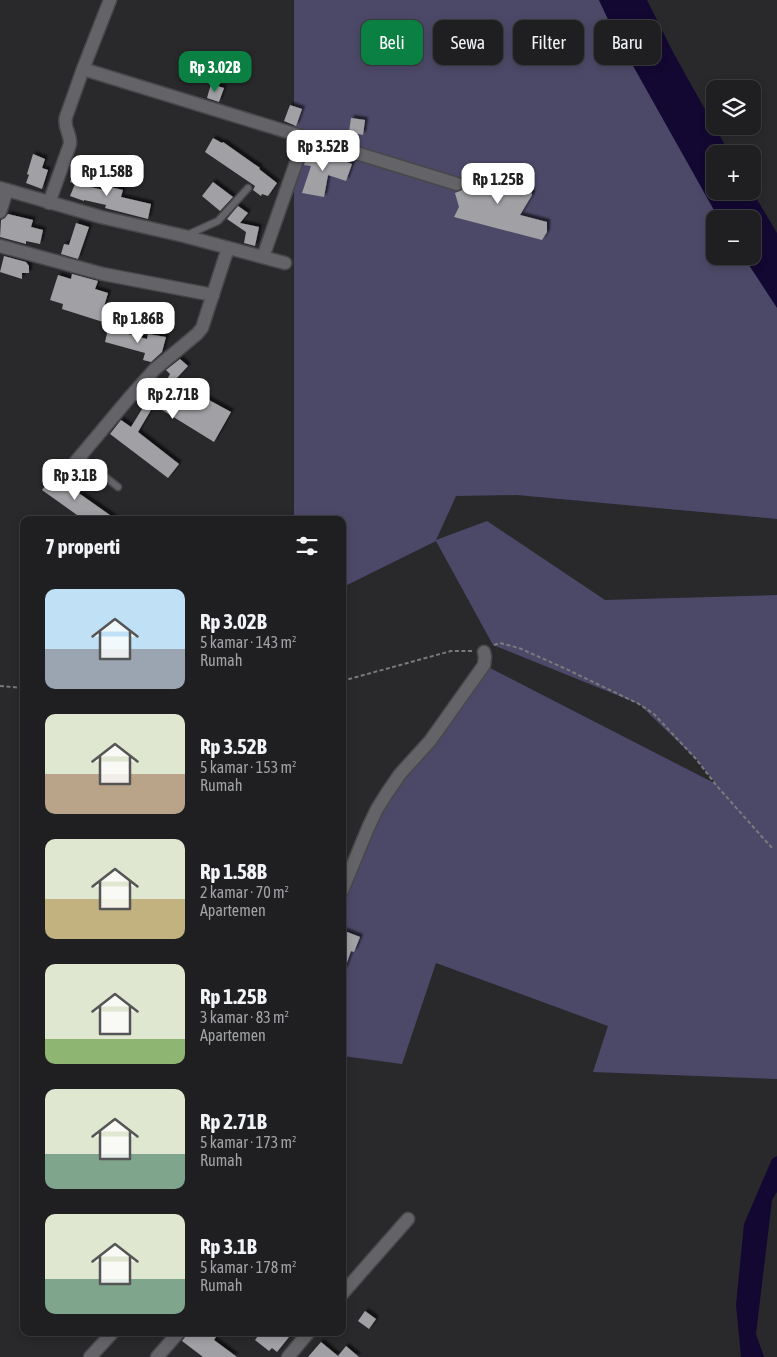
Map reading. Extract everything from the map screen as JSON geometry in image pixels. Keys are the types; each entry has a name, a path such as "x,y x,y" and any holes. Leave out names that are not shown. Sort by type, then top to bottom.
{"street":[{"path":"49,203 70,144 70,136 65,127 65,121 110,0"},
{"path":"83,69 457,184"},
{"path":"263,257 304,137"},
{"path":"0,212 3,189 101,217 184,236 285,263"},
{"path":"0,246 103,274 213,295"},
{"path":"67,472 155,369 198,334 202,328 228,248"},
{"path":"346,882 378,809 400,774 430,741 484,665 484,652"},
{"path":"346,1289 408,1219"},
{"path":"90,1357 109,1336"},
{"path":"157,1357 175,1336"},
{"path":"288,1357 306,1336"}],"lane":[{"path":"184,236 216,222 248,188"},
{"path":"80,457 118,487"}],"path":[{"path":"346,680 453,651 484,652 496,644 519,648 639,704 654,714 696,759 716,785 772,848"},
{"path":"0,686 20,688"}],"shaded area":[{"path":"294,0 599,0 608,20 594,20 594,65 634,65 706,186 706,200 715,200 721,210 706,210 706,265 754,265 777,303 777,519 517,495 456,496 436,540 487,521 605,600 777,595 777,1079 593,1072 608,1026 436,963 402,1064 346,1056 346,891 387,793 484,665 716,784 696,759 639,704 493,645 436,541 346,586 346,516 294,516"},
{"path":"599,0 647,0 657,20 608,20"},
{"path":"661,28 706,111 706,135 719,135 725,145 706,145 706,196 633,65 661,65"},
{"path":"708,200 757,200 777,233 777,308 749,265 761,265 761,210 714,210"},
{"path":"777,1156 777,1192 772,1200 756,1334 764,1357 741,1357 736,1305 744,1224 772,1159"}],"building":[{"path":"211,84 224,88 219,102 207,98"},
{"path":"290,105 302,109 296,126 284,121"},
{"path":"351,118 365,120 363,135 349,132"},
{"path":"213,138 223,142 260,168 277,183 268,196 262,194 261,196 253,190 255,186 205,152"},
{"path":"309,150 325,153 352,164 346,181 328,175 324,197 302,193 311,166 304,165"},
{"path":"33,154 45,159 42,168 48,170 42,189 26,183"},
{"path":"75,169 94,177 90,187 109,191 110,187 123,190 121,197 151,204 148,219 105,208 106,205 70,196 75,184 70,182"},
{"path":"461,170 530,186 532,195 520,215 547,222 547,232 542,240 454,217 459,207 455,193 462,190 465,186"},
{"path":"213,182 233,197 220,211 202,196"},
{"path":"238,206 248,213 240,223 259,227 255,246 244,243 246,232 227,219"},
{"path":"8,214 33,220 31,227 43,230 40,244 26,241 26,244 0,237 1,220"},
{"path":"76,223 89,227 78,259 61,254 64,244 69,245"},
{"path":"4,256 26,262 29,266 29,273 22,273 22,279 0,272"},
{"path":"72,274 98,281 95,289 108,293 103,310 103,322 62,309 63,304 50,300 58,275 71,279"},
{"path":"108,329 147,339 148,334 166,337 162,352 151,362 143,360 145,353 105,342"},
{"path":"180,359 188,366 174,381 231,412 214,442 154,405 138,432 179,464 168,478 110,434 121,420 131,427 147,401 152,404 158,397 170,374 166,370"},
{"path":"53,475 111,516 78,516 42,490"},
{"path":"346,932 360,937 354,952 351,951 346,965"},
{"path":"365,1311 376,1319 369,1329 358,1321"},
{"path":"216,1336 214,1340 237,1357 203,1357 182,1341 185,1337"},
{"path":"258,1336 290,1336 277,1352 272,1348 269,1351 255,1340"},
{"path":"321,1342 338,1356 346,1346 359,1357 308,1357"}]}
